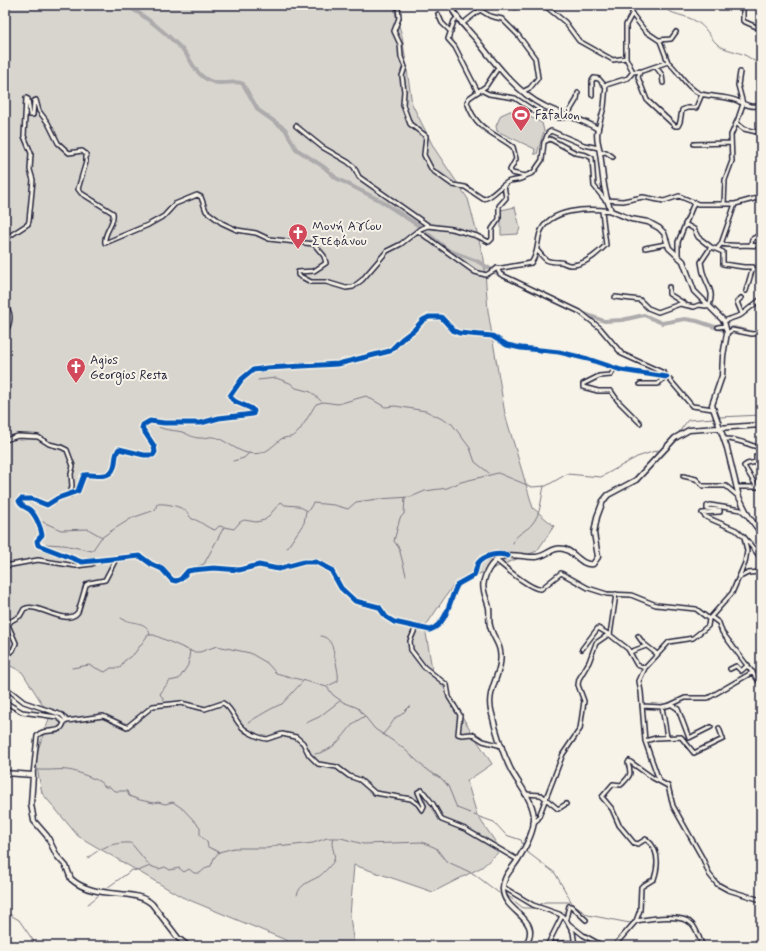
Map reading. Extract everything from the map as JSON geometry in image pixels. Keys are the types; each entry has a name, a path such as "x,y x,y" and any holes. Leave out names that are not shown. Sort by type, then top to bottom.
{"main road":[{"path":"450,5 457,18 498,68 524,91 543,106 598,129 597,138 600,153 602,186 610,211 654,224 664,233 666,244 670,250 678,255 683,261 692,288 724,321 726,330 721,383 715,394 713,409 727,448 739,497 749,517 761,533"},
{"path":"709,428 714,426 717,420"},
{"path":"525,946 529,938 528,926 525,919 505,900 503,887 505,879 518,860 534,823 533,810 510,768 491,712 490,699 500,665 500,653 490,627 489,606 483,587 488,571 496,560 508,556 536,557 559,548 569,551 587,564 594,563 598,557 594,539 594,527 599,509 605,499 636,480 679,435 689,430 761,425"},
{"path":"696,430 740,426"},
{"path":"723,437 725,430 729,428"},
{"path":"5,773 33,775 31,804 33,819 48,836 57,856 66,866 70,879 93,891 147,900 151,903 178,938 188,946"}],"street":[{"path":"398,5 399,18 394,31 400,44 401,57 405,67 402,76 404,91 403,105 410,124 426,136 424,155 427,163 437,175 455,186 465,187 481,199 488,198 512,180 522,179 533,173 541,161 545,141 548,133 551,131 584,145 599,148"},
{"path":"544,5 565,22 579,40 613,60 626,58"},
{"path":"632,5 632,14 627,22 626,58 634,72"},
{"path":"726,5 743,7 743,21 761,29"},
{"path":"462,24 482,7 490,16 502,19 518,35 535,58 538,78 530,88 524,91"},
{"path":"438,14 442,23 451,32"},
{"path":"632,14 645,31 660,40 671,39 676,32"},
{"path":"457,18 454,21 448,39 455,48 480,91 515,98 536,112 559,118 570,116 578,93"},
{"path":"660,40 668,62 679,72 684,81 702,94 731,99 755,107 761,106"},
{"path":"605,86 628,78 634,72 640,72 668,62"},
{"path":"656,67 661,73 663,83"},
{"path":"498,68 480,91 469,98 468,103 479,124 514,149 516,159 511,172 513,174 525,176"},
{"path":"640,72 638,77 645,96 675,126 680,124 682,110 687,108 696,108 702,94"},
{"path":"724,204 725,180 732,161 730,144 731,134 743,104 738,85 740,72"},
{"path":"592,95 592,81 594,78 599,79 605,86 604,108 598,129"},
{"path":"5,239 28,224 29,221 33,180 30,170 31,153 24,136 26,98 28,99 30,115 33,115 34,101 36,100 39,111 48,123 54,137 67,152 70,154 82,151 86,154 86,162 78,189 81,193 114,213 105,243 148,225 164,216 176,204 198,194 202,198 206,211 218,221 232,228 256,233 269,239 314,244 324,256 326,264 314,271 298,272 298,275 311,282 326,282 347,288 355,286 362,280 387,251 401,244 419,230 428,226"},
{"path":"736,123 744,129 757,132 761,128"},
{"path":"296,126 322,147 348,162 354,167 359,177 428,226 452,229 477,236 487,242 490,241 492,230 499,219 499,206 506,198 504,185"},
{"path":"545,141 552,140 576,153 592,158 594,186 603,199 606,200 623,201 643,197 664,201 679,196 694,203 735,204 761,197"},
{"path":"694,144 730,144"},
{"path":"600,153 606,152 613,157"},
{"path":"678,255 678,245 694,203"},
{"path":"717,249 721,244 735,204"},
{"path":"536,250 552,263 559,262 572,265 589,260 606,245 602,210"},
{"path":"419,230 475,272 486,275 495,270 530,264 533,260 542,230 547,223 554,218 574,211 610,211"},
{"path":"685,224 694,229 698,237 711,247 724,253 724,264 744,268 753,267 746,291"},
{"path":"751,244 752,239 761,234"},
{"path":"645,248 666,244"},
{"path":"721,244 733,246 751,244 761,246"},
{"path":"669,287 669,294 685,304 694,307 699,305 706,306 709,304 712,298 712,291 704,276 701,262 711,247"},
{"path":"495,270 500,274 580,312 600,328 622,354 663,372 692,406 713,409"},
{"path":"615,297 639,300 648,308 658,312 685,304"},
{"path":"741,298 737,302 742,314"},
{"path":"724,321 742,314 761,299"},
{"path":"5,307 8,310 10,318 5,332"},
{"path":"95,562 77,561 56,551 39,546 37,541 42,536 42,532 33,513 19,501 22,498 29,499 47,505 58,498 79,490 84,475 107,475 111,472 114,467 116,452 119,449 144,455 154,454 155,448 142,428 142,425 146,422 201,423 223,417 253,414 251,408 234,401 230,397 239,382 253,370 338,364 387,352 395,348 422,320 432,316 441,318 454,331 459,333 492,336 514,347 575,355 614,369 666,377"},
{"path":"718,327 726,330 752,334 761,333"},
{"path":"614,369 611,375 599,376 583,384 582,386 598,391 611,391 618,401 640,423"},
{"path":"640,384 658,384 666,377"},
{"path":"5,440 18,436 38,437 49,444 67,450 73,466 70,494"},
{"path":"723,437 734,438 745,444 761,448"},
{"path":"756,456 756,462 746,464 744,466 759,487"},
{"path":"683,476 695,478 703,486 726,486 739,497"},
{"path":"736,487 759,487"},
{"path":"749,517 742,511 716,505 708,505 706,508 720,510 720,512 702,513 706,517 736,530 744,537 761,558"},
{"path":"659,780 645,741 639,681 645,668 671,641 695,638 708,626 710,618 731,594 740,577 747,556 744,537"},
{"path":"5,566 38,560 78,566 109,558 116,559 141,556 151,564 162,569 171,579 176,581 181,580 188,571 192,570 214,568 239,570 259,565 278,569 304,562 316,562 330,570 341,588 355,600 379,607 386,617 394,622 431,630 440,622 448,610 458,584 474,576 477,565 482,560 502,554 508,556"},
{"path":"5,656 13,650 16,643 8,625 11,621 20,617 24,609 30,607 53,614 69,616 75,615 78,612 86,585 105,580 116,559"},
{"path":"496,560 521,580 537,589 541,589 561,573 588,588 616,594 631,595 656,605 696,608 719,623 722,632 761,684"},
{"path":"740,577 761,572"},
{"path":"534,823 538,819 563,754 580,729 584,701 578,680 592,656 596,643 609,635 616,594"},
{"path":"416,627 410,641 411,650 424,667 447,684 449,698 460,715 458,734 472,734 483,741 503,746"},
{"path":"582,649 598,628 630,652 636,663 645,668"},
{"path":"638,636 646,646 657,654"},
{"path":"630,652 646,646"},
{"path":"730,669 736,666 741,671 748,665"},
{"path":"642,706 662,707 685,698 708,698 753,672"},
{"path":"5,687 24,702 62,715 66,722"},
{"path":"5,702 22,712 57,717 66,722 103,716 127,727 153,706 181,704 205,709 223,703 232,712 240,726 246,730 267,739 282,734 296,737 303,743 309,754 317,763 337,767 349,776 360,780 375,793 407,798 418,804 422,810 424,806 418,792 422,790 433,804 442,820 465,829 518,860"},
{"path":"672,704 678,709 689,738 711,727"},
{"path":"662,707 667,737"},
{"path":"33,775 37,736 42,731 59,730 66,722"},
{"path":"645,741 667,737 682,737 694,754 722,739 719,728"},
{"path":"614,946 636,920 640,910 641,887 654,878 657,866 656,854 653,846 646,839 637,844 633,842 619,825 612,809 603,799 603,794 613,784 622,785 630,775 631,771 629,761 669,787 675,810 703,859 709,874 717,884 728,890 761,900"},
{"path":"525,794 538,794 558,809 566,804"},
{"path":"503,887 533,905 556,912 583,935 603,946"},
{"path":"553,944 575,944 574,934 567,921 569,906 571,906 586,920"},
{"path":"547,946 562,916"},
{"path":"636,920 669,918 684,919 694,926 703,946"}],"shaded area":[{"path":"5,5 275,5 287,9 305,5 393,5 402,36 412,104 434,148 468,199 484,259 488,311 505,414 533,508 554,526 537,551 454,584 425,627 432,669 492,764 467,781 477,815 501,850 482,867 433,892 354,865 350,916 354,946 292,946 288,941 182,897 78,836 42,793 35,758 50,716 22,672 5,663"},
{"name":"Fafalion","path":"510,111 520,112 542,123 544,131 537,154 534,154 535,149 497,131 496,126 501,115"},
{"path":"515,207 520,228 518,234 501,235 501,210"}],"waterway":[{"path":"126,5 148,20 176,43 185,52 196,70 202,76 214,82 235,82 243,84 258,110 285,129 296,149 324,167 336,178 381,201 419,226"},
{"path":"661,5 669,11 692,19 700,24 716,43 722,47 744,55 761,64"},
{"path":"427,233 448,250 477,261 507,279"},
{"path":"544,296 574,310"},
{"path":"580,312 604,321 622,320 644,315 662,323 685,319 697,321 724,330 734,328 749,332"},
{"path":"258,380 276,378 290,383 296,388 311,392 321,401"},
{"path":"159,427 182,432 197,438 214,437 243,452 253,454 263,453 281,439 295,435 316,404 323,402 338,404 366,396 385,407 395,406 426,411 452,424 470,448 475,462 489,473"},
{"path":"720,417 761,415"},
{"path":"679,432 688,420 714,418"},
{"path":"46,544 64,545 92,551 101,538 132,518 155,510 157,504 176,506 186,511 192,519 215,530 219,526 234,529 244,520 256,522 265,520 281,502 285,505 298,506 308,511 313,503 334,505 348,509 356,502 411,497 425,491 447,488 461,482 498,473 532,487 546,486 567,474 601,477 637,457 658,450"},
{"path":"233,461 244,458 249,453"},
{"path":"513,543 518,535 535,520 539,511 544,486"},
{"path":"405,497 404,514 400,518 394,541 399,548 406,575"},
{"path":"287,548 304,523 306,511"},
{"path":"43,522 61,530 88,529 102,537"},
{"path":"192,568 204,564 224,527"},
{"path":"121,618 142,624 149,630 150,635"},
{"path":"72,668 89,665 105,672 111,668 120,668 124,661 134,654 148,635 154,635 193,652 200,652 217,646 250,653 267,663 276,673 327,687 333,695 343,702 358,708 375,729 402,747 427,770 442,779 448,786 457,808 470,813"},
{"path":"321,636 331,643 338,674 338,681 328,686"},
{"path":"164,700 160,694 169,681 179,679 188,665 190,650"},
{"path":"248,723 265,712 282,704 304,680"},
{"path":"306,723 319,717 341,700"},
{"path":"383,734 396,717 401,715 410,706"},
{"path":"315,754 321,753 336,744 356,721 365,716"},
{"path":"38,770 73,771 97,780 105,787 110,787 114,791 127,791 129,796 140,800 165,804 173,802 183,809 200,827 200,835 207,842 208,847 219,852"},
{"path":"474,815 494,822 506,835 521,840 523,845"},
{"path":"104,890 132,870 138,871 150,866 159,869 165,867 170,870 179,868 184,872 189,869 194,873 200,873 207,867 211,866 214,858 219,852 234,848 269,848 280,844 286,846 313,843 327,838 341,838 363,844 422,842 436,848 446,861 474,874 499,893"},
{"path":"297,895 300,888 319,876 333,862 335,856 332,844 333,838"},
{"path":"88,858 98,851 113,844 131,843 150,866"},
{"path":"527,852 555,873 572,903"},
{"path":"507,895 523,908 535,908"},
{"path":"88,904 98,896"},
{"path":"539,905 545,902 569,902 588,915 630,923 633,922"},
{"path":"5,912 19,920 37,946"},
{"path":"694,929 698,939"}],"cycle path":[{"path":"508,556 501,554 492,555 481,560 478,563 474,575 458,584 445,616 436,627 430,630 394,622 386,617 379,607 355,601 341,588 331,570 316,562 304,562 278,569 259,565 239,570 214,568 193,570 188,571 181,579 176,581 172,580 162,569 151,564 140,556 82,562 38,545 37,541 42,535 38,522 31,511 21,505 19,501 21,499 32,499 47,505 58,498 78,491 84,475 101,476 110,473 114,468 116,454 119,449 144,455 153,455 155,452 154,446 142,428 143,425 150,421 164,423 201,423 219,418 253,414 254,411 238,403 230,396 242,379 253,370 338,364 390,351 423,320 429,317 441,317 454,331 459,333 492,336 507,345 559,352 588,359 621,370 667,377"}],"place":[{"name":"Fafalion","path":"521,132"},
{"name":"Μονή Αγίου Στεφάνου","path":"298,250"},
{"name":"Agios Georgios Resta","path":"76,384"}]}
